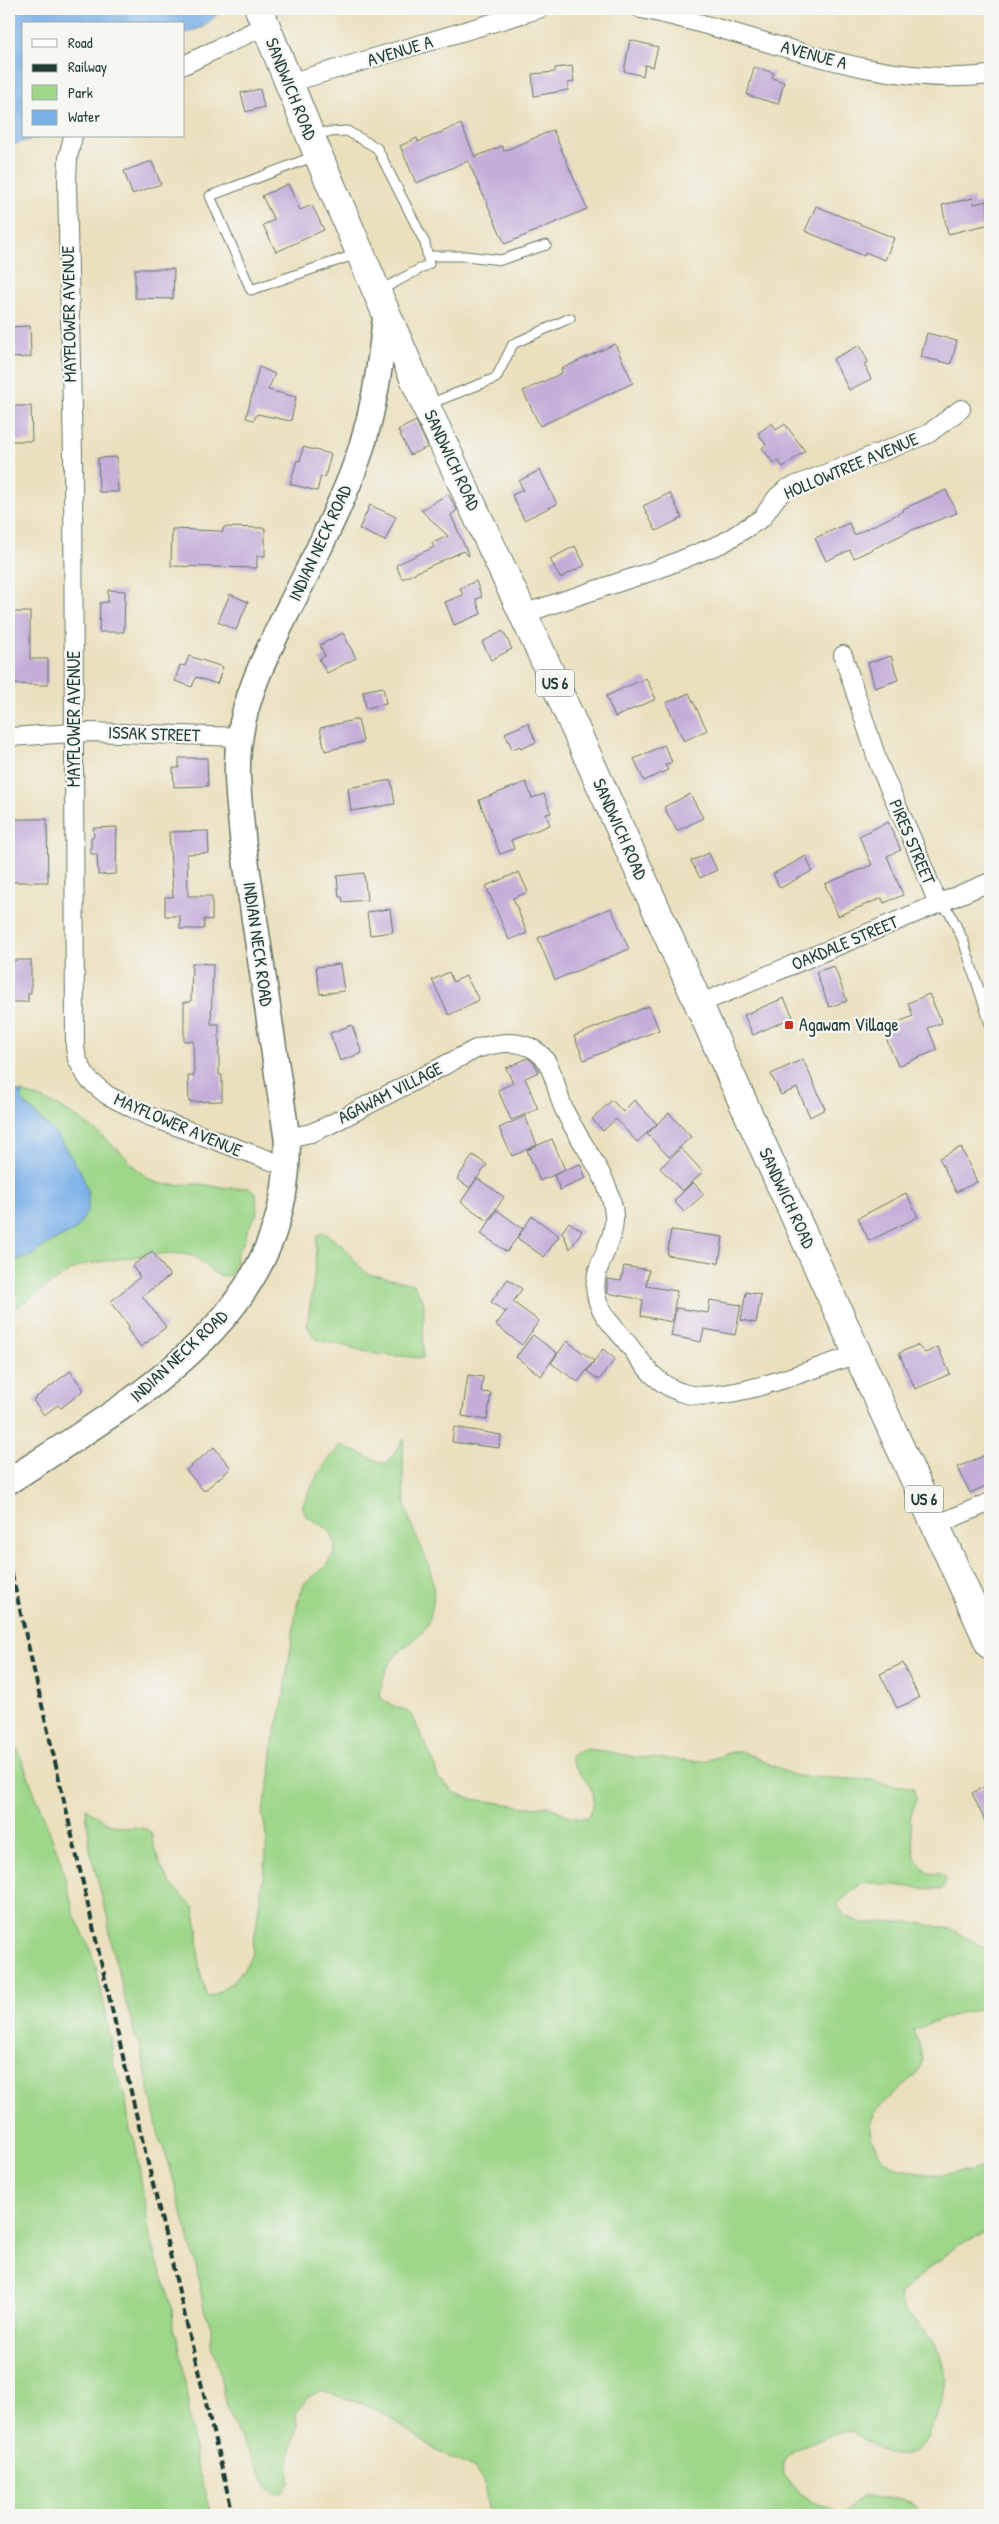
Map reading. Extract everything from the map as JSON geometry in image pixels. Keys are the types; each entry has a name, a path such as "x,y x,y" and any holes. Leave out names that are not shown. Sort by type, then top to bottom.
{"main road":[{"name":"SANDWICH ROAD","path":"262,17 314,144 426,405 523,614 990,1645"}],"street":[{"name":"AVENUE A","path":"289,83 539,9"},
{"name":"AVENUE A","path":"641,9 886,72 948,78 990,75"},
{"path":"185,64 262,17"},
{"name":"MAYFLOWER AVENUE","path":"73,138 68,158 67,182 75,733 76,934 73,1022 75,1047 82,1070 94,1086 133,1109 265,1160 288,1167"},
{"name":"INDIAN NECK ROAD","path":"9,1481 127,1406 191,1350 223,1317 254,1276 268,1249 281,1208 288,1167 287,1138 243,842 239,794 240,737 250,696 264,657 343,496 361,451 376,400 382,302"},
{"name":"HOLLOWTREE AVENUE","path":"523,614 656,570 715,547 762,518 777,497 786,490 928,434 961,409"},
{"name":"PIRES STREET","path":"843,655 879,765 938,904"},
{"name":"ISSAK STREET","path":"9,737 75,733 240,737"},
{"name":"OAKDALE STREET","path":"699,1004 990,882"},
{"name":"AGAWAM VILLAGE","path":"287,1138 311,1133 327,1126 476,1049 497,1044 529,1047 541,1055 550,1068 566,1112 604,1180 613,1205 614,1234 596,1272 598,1303 605,1317 656,1378 678,1392 690,1396 708,1396 781,1380 858,1354"},
{"path":"936,1525 990,1502"}],"lane":[{"path":"360,252 251,290 210,196 314,144 347,131 377,148 425,243 429,264 382,302"},
{"path":"427,256 466,256 501,260 546,245"},
{"path":"426,405 496,378 513,344 570,318"},
{"name":"PIRES STREET","path":"938,904 950,912 963,940 990,1024"}],"green space":[{"path":"21,1092 48,1101 72,1114 95,1130 142,1174 153,1181 170,1185 199,1184 230,1188 248,1187 256,1193 257,1213 248,1229 243,1244 238,1250 232,1274 221,1276 197,1258 169,1253 86,1264 65,1274 29,1300 9,1309 9,1262 30,1257 46,1245 77,1229 56,1134 22,1101"},
{"path":"325,1233 344,1247 368,1274 414,1284 424,1304 423,1358 376,1354 316,1339 307,1326 314,1278 317,1238 319,1234"},
{"path":"404,1439 403,1476 405,1503 411,1524 429,1566 432,1578 433,1603 431,1615 423,1631 399,1652 389,1664 380,1696 391,1705 412,1715 434,1763 438,1778 456,1793 473,1799 527,1807 548,1806 569,1816 584,1818 589,1816 593,1805 593,1797 591,1789 573,1764 571,1756 583,1749 634,1757 697,1761 709,1760 731,1752 743,1752 795,1776 872,1780 888,1785 913,1787 916,1800 910,1819 915,1858 927,1873 941,1874 946,1880 944,1887 941,1890 863,1882 836,1905 847,1917 863,1923 911,1922 951,1929 990,1951 990,2009 962,2012 913,2030 922,2052 921,2065 910,2080 881,2106 871,2122 870,2130 880,2155 890,2164 917,2173 961,2173 990,2163 990,2231 958,2245 901,2292 899,2298 908,2314 937,2347 944,2364 945,2387 941,2403 924,2443 916,2451 907,2455 897,2455 878,2449 852,2430 821,2439 793,2452 785,2460 783,2470 789,2482 806,2497 840,2514 861,2498 902,2498 910,2502 925,2515 500,2515 488,2509 484,2484 475,2469 437,2451 384,2414 362,2403 320,2391 308,2397 296,2413 297,2424 290,2455 289,2484 282,2493 275,2494 269,2489 237,2432 225,2401 217,2359 211,2346 211,2327 204,2310 197,2270 169,2163 159,2137 141,2050 134,2032 112,1948 108,1920 90,1850 86,1808 112,1825 140,1827 151,1832 154,1848 162,1869 170,1883 194,1908 198,1929 199,1967 207,1998 227,1986 244,1968 252,1954 265,1865 267,1836 262,1815 270,1778 273,1741 282,1709 297,1605 304,1584 324,1568 335,1552 335,1542 331,1533 325,1527 306,1516 302,1506 318,1474 340,1445 385,1464"},
{"path":"9,1749 18,1750 60,1859 75,1917 89,1946 96,1967 111,2039 114,2065 126,2100 130,2131 135,2141 150,2237 172,2307 173,2329 178,2339 183,2367 195,2458 211,2515 9,2515"}],"water":[{"path":"9,9 223,9 203,27 185,34 185,22 22,22 22,138 31,138 10,146"},
{"path":"9,1090 21,1092 22,1101 56,1134 81,1172 88,1192 88,1210 77,1229 46,1245 30,1257 9,1262"}],"building":[{"path":"630,40 658,47 653,67 645,65 643,76 624,71"},
{"path":"572,66 574,82 568,83 568,90 534,96 532,74 555,72 555,68"},
{"path":"754,67 774,73 772,78 784,82 778,104 747,95"},
{"path":"260,89 264,107 246,112 241,93"},
{"path":"461,124 475,157 502,146 504,151 553,130 587,209 505,244 468,161 416,183 400,146 417,138 418,142"},
{"path":"152,162 161,184 132,194 124,171"},
{"path":"288,184 300,210 312,205 324,230 276,252 263,225 274,220 262,196"},
{"path":"973,198 974,204 987,201 990,224 948,234 942,205"},
{"path":"816,206 894,238 885,260 865,252 864,256 805,231"},
{"path":"135,269 174,269 173,299 135,298"},
{"path":"30,326 31,357 9,358 9,327"},
{"path":"927,333 957,341 951,364 921,357"},
{"path":"615,344 633,383 540,426 523,391 562,373 561,369"},
{"path":"860,345 868,362 864,364 871,379 849,390 833,359"},
{"path":"259,367 275,374 268,390 296,397 291,421 257,414 254,420 246,418"},
{"path":"9,406 31,406 32,441 9,441"},
{"path":"416,421 428,447 410,455 398,430"},
{"path":"772,423 776,430 785,424 805,451 783,467 778,460 774,464 762,448 766,445 758,433"},
{"path":"303,447 331,454 325,477 321,476 317,491 290,484 297,460 300,461"},
{"path":"117,457 118,492 99,492 98,458"},
{"path":"540,470 557,504 524,520 512,495 523,490 519,481"},
{"path":"946,490 957,513 912,530 854,558 850,550 826,561 815,538 849,523 854,535 904,511 903,509"},
{"path":"670,493 682,518 656,531 643,506"},
{"path":"448,494 457,510 451,515 469,556 463,551 402,579 396,565 434,547 432,543 448,536 421,510"},
{"path":"370,505 396,517 385,541 359,529"},
{"path":"224,527 265,528 265,556 257,556 257,568 171,566 172,529 220,531 222,533"},
{"path":"575,546 585,565 560,578 550,559"},
{"path":"476,581 482,597 476,599 481,614 454,625 445,602 463,595 460,588"},
{"path":"108,590 125,591 124,632 99,632 100,603 108,602"},
{"path":"230,594 248,602 236,630 218,622"},
{"path":"9,612 30,612 30,659 48,659 48,685 9,684"},
{"path":"503,631 512,649 491,660 482,642"},
{"path":"343,633 356,658 327,673 319,659 325,656 320,645"},
{"path":"189,656 223,667 217,684 196,677 192,687 175,681 180,665 185,666"},
{"path":"891,656 898,680 875,688 868,663"},
{"path":"646,678 656,699 615,717 606,696"},
{"path":"383,687 386,704 366,708 363,691"},
{"path":"689,693 707,730 684,741 666,703"},
{"path":"358,719 363,742 325,751 320,728"},
{"path":"528,723 536,742 521,749 520,746 512,749 505,733"},
{"path":"664,745 672,762 665,765 668,770 644,781 634,759"},
{"path":"179,758 207,758 208,786 174,787 173,768 179,768"},
{"path":"391,780 395,804 351,811 348,788"},
{"path":"526,782 532,798 544,794 551,813 546,814 550,825 511,840 514,849 500,854 479,800"},
{"path":"690,794 703,818 677,831 664,807"},
{"path":"14,819 47,819 48,882 10,882 10,851 14,851"},
{"path":"888,822 901,850 887,856 903,895 884,903 882,898 838,916 825,884 872,865 859,836"},
{"path":"117,827 116,874 98,875 97,854 91,854 91,837 94,837 93,828"},
{"path":"208,831 209,853 187,854 188,896 212,896 212,920 204,919 204,929 180,929 180,916 165,916 165,897 173,897 169,832"},
{"path":"709,853 717,870 700,878 691,861"},
{"path":"806,856 812,871 780,888 773,874"},
{"path":"519,872 528,892 513,898 527,933 509,940 486,886"},
{"path":"364,873 367,900 343,902 342,897 339,897 337,876"},
{"path":"611,908 629,949 555,980 538,938"},
{"path":"390,909 393,932 370,935 367,912"},
{"path":"9,960 31,960 31,993 28,993 28,1002 9,1002"},
{"path":"192,963 213,964 211,1024 219,1024 219,1075 222,1075 222,1101 189,1102 188,1076 194,1076 193,1041 184,1041 184,1002 191,1002"},
{"path":"340,964 344,991 320,994 316,967"},
{"path":"834,966 847,1001 829,1007 816,972"},
{"path":"449,972 453,982 466,976 479,1000 449,1015 432,980"},
{"path":"929,994 942,1023 928,1028 937,1050 898,1066 882,1029 913,1016 908,1003"},
{"path":"784,998 793,1017 753,1035 744,1015"},
{"path":"649,1006 659,1030 584,1060 574,1036"},
{"path":"352,1025 362,1053 340,1061 330,1033"},
{"path":"528,1058 534,1063 539,1072 525,1078 538,1109 511,1120 498,1090 513,1083 506,1068"},
{"path":"803,1059 825,1109 810,1117 797,1088 781,1095 771,1074"},
{"path":"612,1100 623,1112 634,1100 657,1124 637,1142 616,1119 603,1131 592,1119"},
{"path":"669,1113 691,1137 669,1157 647,1134"},
{"path":"525,1116 537,1145 512,1156 499,1128"},
{"path":"552,1139 565,1170 540,1181 527,1150"},
{"path":"961,1147 977,1182 956,1192 939,1158"},
{"path":"681,1148 703,1172 682,1191 660,1168"},
{"path":"473,1155 487,1165 470,1188 457,1179"},
{"path":"580,1164 586,1178 560,1190 554,1175"},
{"path":"477,1178 504,1197 488,1221 461,1202"},
{"path":"693,1182 704,1194 684,1212 674,1201"},
{"path":"906,1193 918,1217 869,1241 858,1218"},
{"path":"497,1210 523,1229 507,1252 481,1234"},
{"path":"532,1216 559,1236 544,1257 517,1238"},
{"path":"569,1222 582,1231 570,1249 562,1232"},
{"path":"671,1230 723,1237 719,1263 667,1255"},
{"path":"152,1251 170,1276 142,1296 166,1327 141,1347 127,1329 130,1327 110,1302 140,1277 132,1266"},
{"path":"624,1266 649,1270 646,1286 677,1291 672,1322 641,1316 643,1300 607,1293 607,1279 621,1281"},
{"path":"508,1279 522,1289 513,1302 539,1321 522,1345 496,1325 507,1310 505,1312 491,1302"},
{"path":"746,1292 761,1295 756,1323 741,1320"},
{"path":"710,1300 741,1305 735,1335 704,1329 701,1342 671,1336 676,1308 708,1313"},
{"path":"533,1335 557,1353 541,1376 516,1357"},
{"path":"567,1341 594,1361 578,1382 551,1363"},
{"path":"917,1345 925,1353 938,1347 950,1374 915,1389 899,1353"},
{"path":"603,1349 615,1359 599,1380 587,1371"},
{"path":"70,1371 84,1390 61,1408 58,1405 44,1415 33,1400"},
{"path":"468,1375 483,1377 481,1392 491,1393 487,1420 462,1416"},
{"path":"454,1427 501,1435 499,1448 452,1442"},
{"path":"214,1447 231,1468 204,1491 186,1470"},
{"path":"990,1453 990,1484 970,1493 958,1467"},
{"path":"903,1663 919,1698 897,1708 880,1674"},
{"path":"990,1784 990,1832 972,1793"}],"railway":[{"path":"9,1562 138,2122 233,2515"}],"place":[{"name":"Agawam Village","path":"789,1025"}]}
